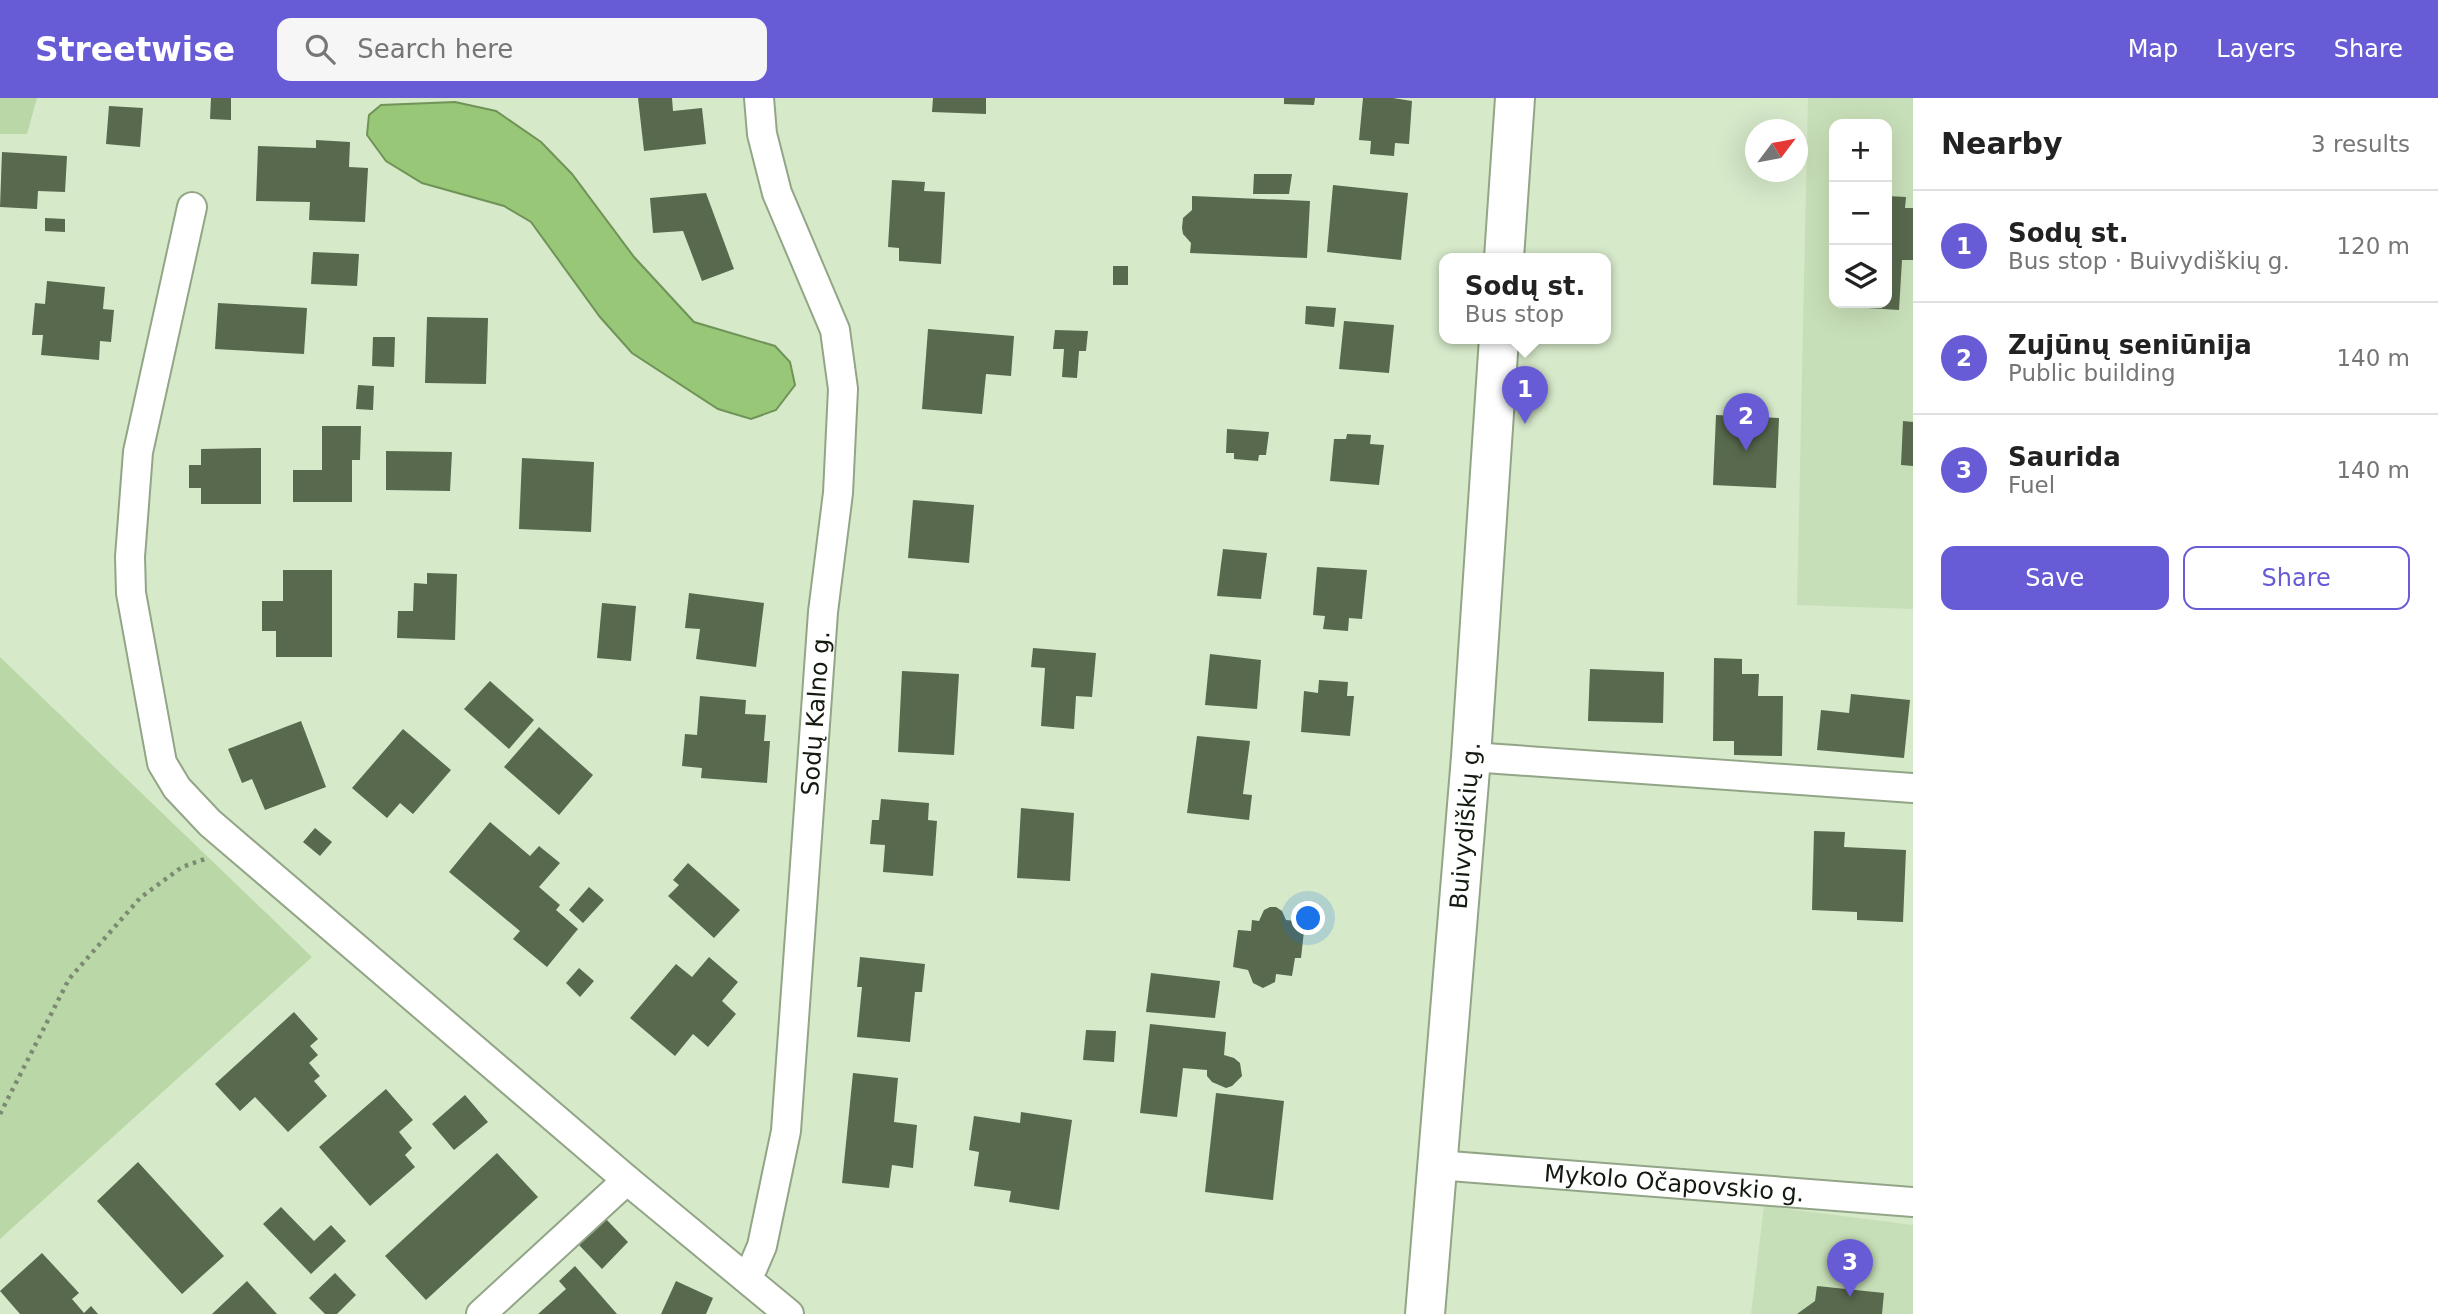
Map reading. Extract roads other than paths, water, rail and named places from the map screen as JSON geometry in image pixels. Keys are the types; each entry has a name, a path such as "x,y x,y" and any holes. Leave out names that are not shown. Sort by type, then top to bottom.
{"main road":[{"path":"1504,253 1515,98"},
{"name":"Buivydiškių g.","path":"1425,1314 1471,757 1499,344"}],"street":[{"name":"Sodų Kalno g.","path":"745,1277 753,1267 762,1246 786,1131 823,612 838,493 844,389 835,330 777,192 762,134 759,98"},
{"path":"192,207 138,452 130,557 131,593 162,763 177,788 238,847 627,1180 789,1314"},
{"path":"1471,757 1913,788"},
{"name":"Mykolo Očapovskio g.","path":"1437,1165 1913,1202"},
{"path":"481,1314 627,1180"}],"place":[{"name":"Sodų st.","path":"1525,424"},
{"name":"Zujūnų seniūnija","path":"1746,451"},
{"name":"Saurida","path":"1850,1297"}]}
